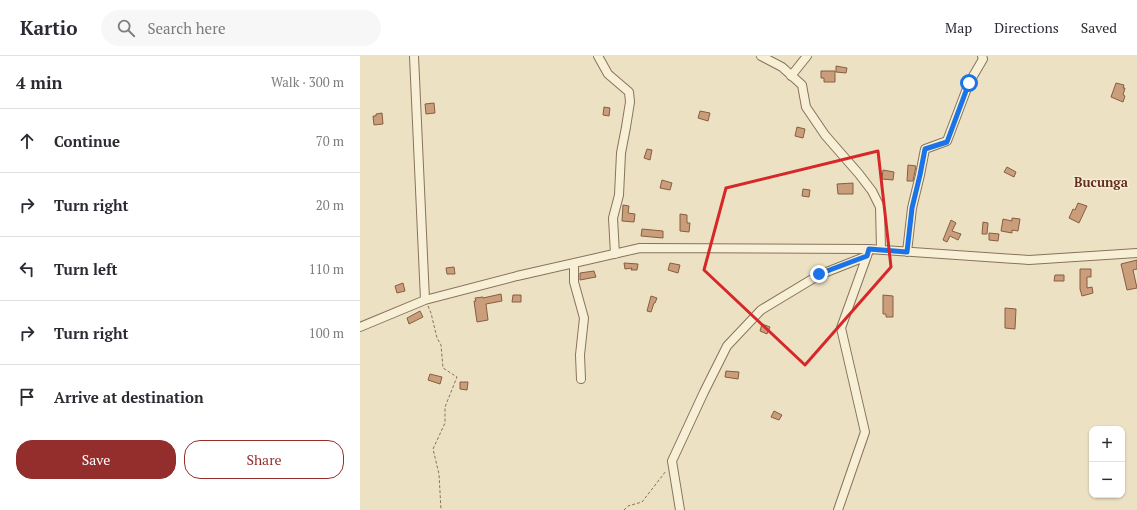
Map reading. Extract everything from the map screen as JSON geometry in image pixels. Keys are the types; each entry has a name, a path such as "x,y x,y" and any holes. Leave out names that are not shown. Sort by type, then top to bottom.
{"street":[{"path":"414,56 425,300"},
{"path":"598,56 608,74 629,92 630,102 620,153 619,195 613,218 615,254"},
{"path":"761,56 782,67 802,85 806,107 825,135 867,185 880,207 881,249"},
{"path":"791,76 807,56"},
{"path":"907,252 912,208 925,149 947,142 969,83 983,59 982,56"},
{"path":"360,327 425,300 517,276 640,248 868,252"},
{"path":"680,510 672,462 700,399 727,346 761,310 819,274 868,252 881,249 1029,260 1137,253"},
{"path":"838,510 865,432 841,328 868,252"},
{"path":"574,263 574,282 584,318 580,355 581,379"}],"path":[{"path":"425,300 431,313 437,338 441,345 443,368 457,378 445,407 445,423 434,450 442,499 441,510"},
{"path":"624,510 628,506 642,502 672,462"}],"highlighted area":[{"path":"878,151 891,267 805,365 704,270 726,188"}],"building":[{"path":"836,66 847,68 846,73 836,72"},
{"path":"821,71 835,71 835,82 824,82 824,78 821,78"},
{"path":"1116,83 1124,85 1123,88 1125,88 1123,95 1125,96 1123,102 1111,97"},
{"path":"434,103 435,113 426,114 425,104"},
{"path":"604,107 610,108 609,116 603,115"},
{"path":"700,111 710,113 708,121 698,118"},
{"path":"382,113 383,124 374,125 373,116"},
{"path":"797,127 805,129 803,138 795,136"},
{"path":"647,149 652,150 650,160 644,158"},
{"path":"908,165 916,166 913,181 907,181"},
{"path":"1007,167 1016,172 1014,177 1004,172"},
{"path":"883,170 894,172 893,180 882,179"},
{"path":"662,180 672,183 670,190 660,188"},
{"path":"853,183 853,194 838,194 837,184"},
{"path":"803,189 810,190 809,197 802,196"},
{"path":"1078,203 1087,206 1079,223 1069,218 1073,209 1075,210"},
{"path":"623,205 629,206 628,213 635,214 634,222 622,221"},
{"path":"680,214 687,215 687,223 690,223 689,232 680,231"},
{"path":"1012,218 1020,219 1018,231 1012,230 1012,233 1001,231 1003,219 1012,221"},
{"path":"951,220 956,223 952,231 961,234 958,240 950,236 947,242 943,240"},
{"path":"983,222 988,223 987,234 982,234"},
{"path":"642,229 663,231 663,238 641,236"},
{"path":"989,233 999,234 998,241 989,240"},
{"path":"1137,260 1137,269 1133,270 1137,288 1127,290 1121,264"},
{"path":"624,263 638,264 637,270 631,270 632,268 625,269"},
{"path":"670,263 680,265 678,273 668,270"},
{"path":"454,267 455,274 447,274 446,268"},
{"path":"1080,269 1091,269 1091,277 1087,277 1087,288 1092,287 1093,293 1082,296 1080,289"},
{"path":"594,271 596,277 580,280 580,273"},
{"path":"1055,275 1064,275 1064,281 1054,281"},
{"path":"403,283 405,291 397,293 395,286"},
{"path":"501,294 502,301 486,304 488,320 477,322 474,301 476,301 475,298 483,298"},
{"path":"513,295 521,295 521,302 512,302"},
{"path":"883,295 893,296 893,317 886,317 886,314 883,314"},
{"path":"651,296 657,298 651,312 647,311"},
{"path":"1005,308 1016,309 1015,329 1005,328"},
{"path":"420,311 423,317 409,324 407,318"},
{"path":"762,324 770,327 767,334 760,331"},
{"path":"726,371 739,372 738,379 725,377"},
{"path":"430,374 442,377 440,384 428,380"},
{"path":"460,382 468,382 467,390 460,389"},
{"path":"774,411 782,415 779,420 771,417"}],"district":[{"name":"Bucunga","path":"1101,182"}],"route":[{"path":"819,274 867,256 869,249 907,252 912,208 925,149 947,142 969,83"}]}
